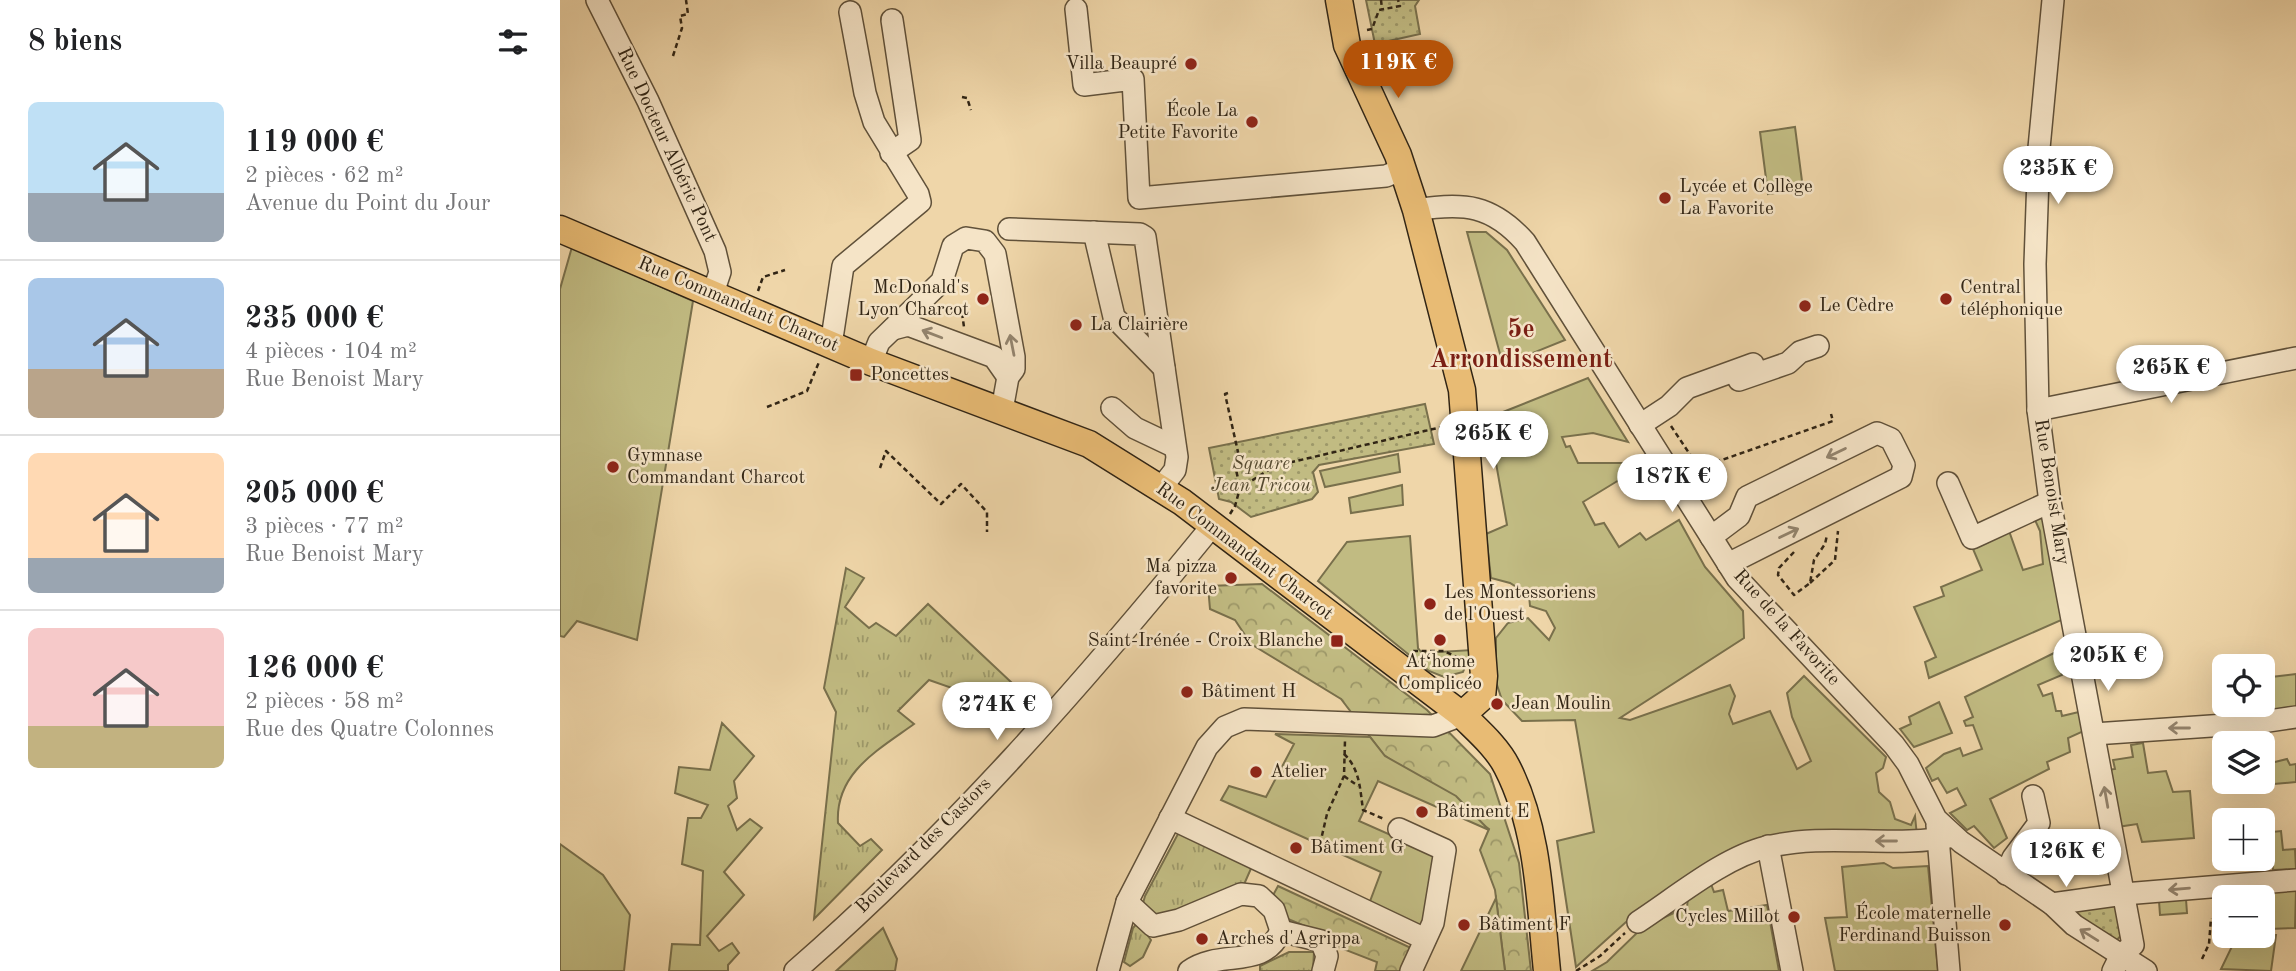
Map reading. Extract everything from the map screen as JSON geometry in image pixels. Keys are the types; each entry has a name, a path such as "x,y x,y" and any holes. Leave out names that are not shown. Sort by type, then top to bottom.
{"main road":[{"path":"1339,0 1347,45 1403,169 1416,210 1462,390 1477,547 1485,676 1482,696 1462,715"},
{"name":"Rue Commandant Charcot","path":"560,229 712,292 826,350 871,362 1089,444 1161,488 1221,520 1462,715 1507,766 1524,815 1535,863 1547,971"}],"street":[{"name":"Rue Docteur Albéric Pont","path":"597,0 648,101 715,251 720,272 712,292"},
{"name":"Rue Benoist Mary","path":"2053,0 2039,148 2035,264 2038,410 2050,502 2133,945 2117,963"},
{"path":"1076,9 1084,85 1133,79 1139,198 1385,176 1403,169"},
{"path":"826,350 843,266 920,202 918,194 874,122 865,93 850,12"},
{"path":"891,153 910,140 892,20"},
{"name":"Rue de la Favorite","path":"1416,210 1439,206 1471,207 1508,223 1525,242 1737,578 1894,745 1908,764 1943,831 2052,904 2117,963 2146,971"},
{"path":"1009,229 1140,234 1145,237 1175,447 1175,470 1161,488"},
{"path":"1094,232 1114,317 1164,368"},
{"path":"871,362 879,342 942,281 953,246 966,239 985,241 995,254 1014,357 1014,369 1008,377 1002,410"},
{"path":"893,329 908,325 994,357 1008,377"},
{"path":"1719,376 1728,383 1788,363 1800,352 1818,346"},
{"path":"2038,410 2296,358"},
{"path":"1640,425 1662,411 1687,388 1753,364"},
{"path":"1112,408 1135,428 1175,447"},
{"path":"1711,537 1739,516 1746,497 1877,433 1891,439 1904,465 1901,477 1831,524 1803,527 1728,564"},
{"path":"1948,483 1972,538 2050,502"},
{"path":"1752,552 1744,524 1754,514"},
{"name":"Boulevard des Castors","path":"795,971 906,867 1026,742 1221,520"},
{"path":"1108,971 1127,902 1207,747 1225,727 1244,719 1433,726 1462,715"},
{"path":"2094,734 2255,723 2296,717"},
{"path":"2006,874 2013,858 2039,823 2033,796"},
{"path":"1170,818 1425,939"},
{"path":"1399,829 1445,850 1433,923 1411,971"},
{"path":"1638,922 1735,860 1768,846 1943,831 1949,971"},
{"path":"1768,846 1791,971"},
{"path":"2052,904 2123,894 2296,880"},
{"path":"1127,902 1153,926 1179,920 1241,894 1259,896 1274,910 1281,931"},
{"path":"1189,971 1209,960 1255,957 1267,952 1281,931"},
{"path":"1281,931 1321,941 1327,956 1323,971"}],"path":[{"path":"673,56 682,28 680,16 688,14 686,0"},
{"path":"1381,0 1382,9"},
{"path":"1367,30 1372,29 1379,10 1399,6 1398,0"},
{"path":"962,97 967,98 971,110"},
{"path":"755,297 763,277 785,270"},
{"path":"767,407 807,391 826,350"},
{"path":"1221,520 1236,506 1240,488 1235,465 1240,461 1227,407 1225,394 1228,393"},
{"path":"1662,411 1699,468"},
{"path":"1691,471 1833,421 1830,414"},
{"path":"1240,488 1275,466 1454,424"},
{"path":"880,468 886,451 941,504 961,484 987,512 987,532"},
{"path":"1803,527 1803,537 1779,568 1778,575 1794,595 1835,560 1831,524"},
{"path":"1810,583 1814,560 1825,544 1831,524"},
{"path":"1411,650 1444,651 1472,664"},
{"path":"1320,844 1327,814 1344,776 1345,738"},
{"path":"1345,754 1354,763 1363,810 1399,829"},
{"path":"1344,776 1360,787"},
{"path":"2202,959 2209,944 2211,918"},
{"path":"1576,971 1600,956 1638,922"}],"green space":[{"path":"1366,0 1419,0 1415,6 1420,34 1375,44"},
{"path":"1795,127 1803,189 1768,194 1760,132"},
{"path":"1467,232 1486,232 1507,250 1565,340 1503,365"},
{"name":"Gymnase Commandant Charcot","path":"572,247 693,301 637,640 577,621 564,637 560,636 560,289"},
{"path":"1588,378 1628,442 1593,433 1562,437 1566,447 1570,446 1578,463 1627,463 1637,458 1642,466 1583,502 1595,525 1604,523 1619,547 1640,533 1646,540 1679,520 1705,567 1743,611 1744,638 1620,718 1630,720 1730,685 1735,696 1729,714 1733,724 1770,711 1797,769 1811,761 1792,717 1787,693 1804,676 1886,757 1883,768 1876,773 1879,792 1890,802 1895,819 1911,825 1915,816 1917,836 1736,851 1626,922 1576,967 1557,841 1594,832 1575,720 1522,721 1502,700 1496,682 1496,638 1508,623 1528,618 1549,640 1555,628 1546,611 1530,606 1529,595 1510,583 1491,578 1486,534 1507,525 1488,418"},
{"name":"Square Jean Tricou","path":"1425,404 1434,444 1319,465 1313,472 1318,492 1312,499 1251,517 1231,502 1219,499 1209,448"},
{"path":"1398,454 1400,472 1325,487 1320,471"},
{"path":"1402,485 1403,505 1351,513 1349,498"},
{"path":"2048,513 2066,618 1929,678 1925,662 1936,657 1914,607 1944,596 1941,587 1982,570 1973,549 2009,531 2023,570 2043,564 2040,531 2035,520"},
{"path":"1410,536 1418,648 1422,653 1472,650 1463,672 1444,677 1429,671 1318,581 1347,542"},
{"path":"846,568 864,578 845,607 869,628 876,623 896,636 928,604 1029,699 996,732 955,689 929,680 898,711 914,724 861,764 844,790 839,805 838,823 860,846 871,839 882,850 814,919 836,712 824,688"},
{"path":"1262,584 1427,710 1490,774 1519,863 1531,971 1505,971 1495,890 1480,850 1489,829 1384,755 1341,699 1251,644 1235,620 1210,609 1208,586"},
{"path":"2056,652 2062,675 2038,685 2043,696 2052,693 2056,711 2061,711 2062,716 2083,711 2086,730 2068,738 2070,752 2047,762 2049,769 1990,799 2007,838 1994,848 1974,826 1967,830 1950,813 1966,805 1957,788 1947,793 1938,778 1932,781 1926,768 1944,754 1960,748 1963,756 1982,749 1973,725 1966,726 1964,721 1973,717 1965,697"},
{"path":"2296,674 2296,714 2275,715 2275,677"},
{"path":"1939,702 1952,733 1914,747 1900,729 1911,724 1909,717"},
{"path":"722,723 754,756 734,781 737,798 728,806 737,830 750,819 762,828 724,872 744,895 707,936 719,951 732,943 739,953 728,965 728,971 669,971 672,944 700,945 703,871 682,864 688,818 701,818 708,805 675,793 679,767 710,770"},
{"path":"1275,734 1370,737 1385,756 1456,796 1489,830 1378,781 1359,821 1436,855 1423,931 1369,904 1381,872 1221,800 1229,786 1266,797 1294,744"},
{"path":"2143,743 2148,773 2166,771 2173,792 2190,791 2194,838 2142,842 2137,824 2117,827 2107,770 2115,769 2113,760 2133,757 2131,745"},
{"path":"2287,759 2290,765 2296,764 2296,782 2275,784 2275,762"},
{"path":"2281,831 2283,850 2295,849 2296,869 2275,870 2275,832"},
{"path":"1179,832 1253,864 1242,889 1189,911 1149,917 1142,907 1145,896"},
{"path":"560,844 603,875 630,915 624,971 560,971"},
{"path":"1884,863 1893,868 1928,866 1938,971 1835,971 1825,918 1847,917 1842,867"},
{"path":"1711,884 1714,892 1723,890 1728,911 1767,905 1779,971 1592,971 1607,962 1643,927 1687,907 1688,898"},
{"path":"1278,886 1411,948 1400,971 1375,971 1377,962 1338,947 1322,933 1288,919 1271,899"},
{"path":"2296,890 2295,928 2275,929 2275,892"},
{"path":"1496,898 1505,971 1461,971"},
{"path":"2186,899 2187,913 2160,915 2159,901"},
{"path":"2121,904 2126,930 2116,941 2076,916 2076,911"},
{"path":"1138,922 1151,940 1143,957 1130,966 1124,962 1133,928"},
{"path":"883,928 897,959 895,971 836,971"},
{"path":"2231,948 2274,948 2271,971 2221,969"},
{"path":"1289,952 1314,952 1313,971 1260,971 1260,966"}],"place":[{"name":"Villa Beaupré","path":"1191,64"},
{"name":"École La Petite Favorite","path":"1252,122"},
{"name":"Lycée et Collège La Favorite","path":"1665,198"},
{"name":"McDonald's Lyon Charcot","path":"983,299"},
{"name":"Central téléphonique","path":"1946,299"},
{"name":"Le Cèdre","path":"1805,306"},
{"name":"La Clairière","path":"1076,325"},
{"name":"Poncettes","path":"856,375"},
{"name":"Gymnase Commandant Charcot","path":"613,467"},
{"name":"Ma pizza favorite","path":"1231,578"},
{"name":"Les Montessoriens de l'Ouest","path":"1430,604"},
{"name":"At‘home Complicéo","path":"1440,640"},
{"name":"Saint-Irénée - Croix Blanche","path":"1337,641"},
{"name":"Bâtiment H","path":"1187,692"},
{"name":"Jean Moulin","path":"1497,704"},
{"name":"Atelier","path":"1256,772"},
{"name":"Bâtiment E","path":"1422,812"},
{"name":"Bâtiment G","path":"1296,848"},
{"name":"Cycles Millot","path":"1794,917"},
{"name":"Bâtiment F","path":"1464,925"},
{"name":"École maternelle Ferdinand Buisson","path":"2005,925"},
{"name":"Arches d'Agrippa","path":"1202,939"}],"district":[{"name":"5e Arrondissement","path":"1521,345"}]}
